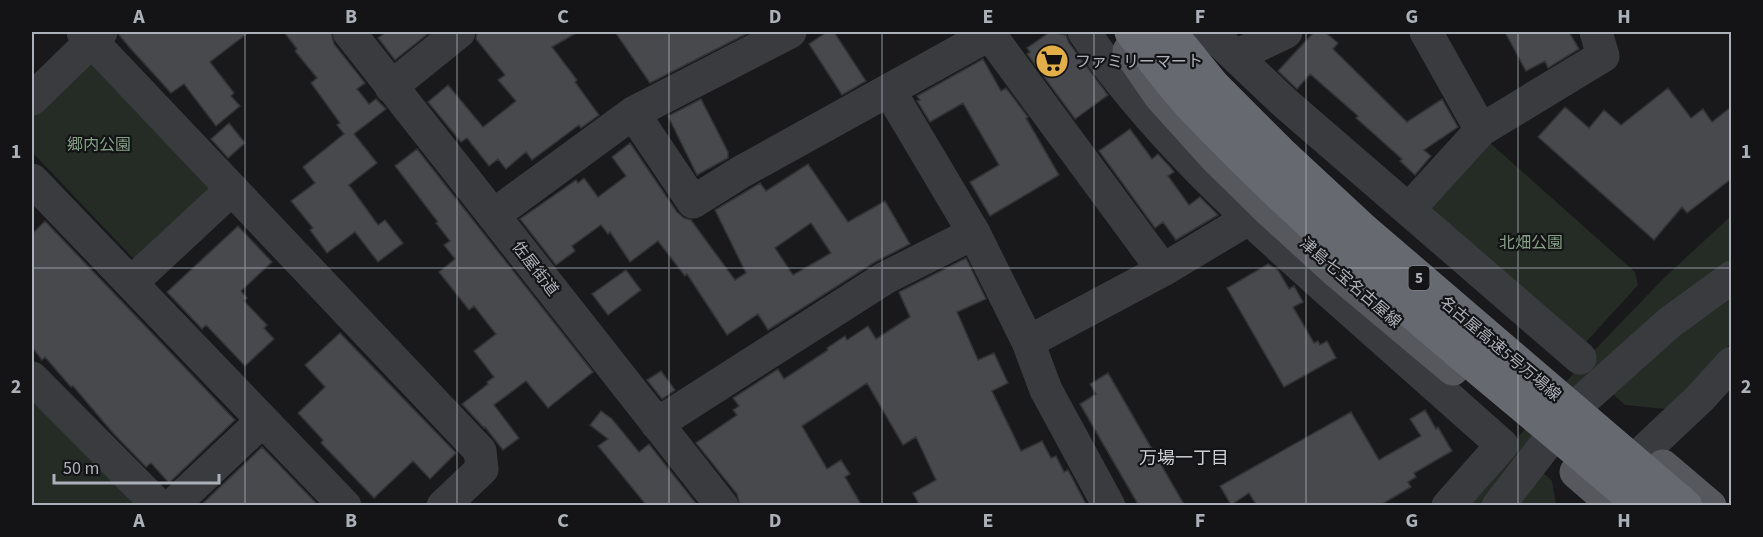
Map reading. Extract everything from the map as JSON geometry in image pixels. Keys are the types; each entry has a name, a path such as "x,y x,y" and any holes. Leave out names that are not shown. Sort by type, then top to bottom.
{"highway":[{"name":"名古屋高速5号万場線","path":"1131,32 1192,106 1261,177 1344,254 1641,506"},
{"name":"名古屋高速5号万場線","path":"1170,32 1214,85 1280,152 1364,230 1686,506"}],"main road":[{"name":"津島七宝名古屋線","path":"1117,32 1160,96 1215,157 1270,211 1336,271 1576,472 1604,502"},
{"path":"1187,32 1260,113 1322,171 1710,506"}],"street":[{"name":"佐屋街道","path":"349,32 495,214 722,506"},
{"path":"391,87 459,32"},
{"path":"495,214 633,113 749,40 790,32"},
{"path":"1084,32 1110,71 1153,121 1248,219 1502,445 1448,506"},
{"path":"1210,32 1285,103 1580,358"},
{"path":"1236,56 1286,32"},
{"path":"1426,32 1481,130"},
{"path":"1409,209 1481,130 1603,56 1596,32"},
{"path":"633,113 693,202 741,172 989,33 1163,270"},
{"path":"32,99 92,34 232,189 480,451 482,469 443,506"},
{"path":"889,90 975,233 1028,342 1046,390 1109,506"},
{"path":"32,180 345,506"},
{"path":"131,283 232,189"},
{"path":"1028,342 1163,270 1248,219"},
{"path":"657,424 885,278 975,233"},
{"path":"1498,506 1575,408 1669,323 1731,277"},
{"path":"1645,450 1700,398 1731,363"},
{"path":"32,378 159,506"},
{"path":"172,506 262,421"}],"green space":[{"name":"郷内公園","path":"83,61 96,61 210,183 211,194 134,259 32,152 32,114"},
{"name":"北畑公園","path":"1490,143 1635,272 1638,285 1586,342 1427,212"},
{"path":"1731,216 1731,262 1483,505 1458,506 1586,359 1664,278"},
{"path":"1731,293 1731,343 1666,409 1625,405 1610,391"},
{"path":"32,396 145,505 32,505"},
{"path":"1540,470 1552,481 1556,505 1514,506"}],"building":[{"path":"119,32 249,32 210,62 234,93 231,96 240,106 216,126 184,84 171,93 130,48"},
{"path":"284,32 331,32 334,44 365,83 357,89 369,104 376,99 386,109 354,134 377,163 349,185 378,225 385,220 403,243 378,262 355,232 327,253 310,230 313,228 291,201 315,183 303,167 344,134 337,125 340,123 311,83 317,78 295,51 297,49"},
{"path":"386,32 430,32 395,60 378,38"},
{"path":"477,32 578,32 552,47 577,80 575,82 599,115 581,128 579,125 532,160 526,152 506,169 498,159 489,166 467,138 461,142 428,102 448,85 483,127 516,101 498,80 505,75 476,39"},
{"path":"615,32 750,32 650,83"},
{"path":"827,32 834,32 866,81 842,95 809,44"},
{"path":"1050,32 1066,35 1069,43 1108,95 1075,119 1027,54 1030,52 1027,48"},
{"path":"1314,32 1325,32 1338,43 1333,49 1407,122 1442,99 1458,127 1424,150 1431,156 1415,175 1400,161 1402,159 1356,118 1358,116 1310,74 1297,89 1278,71"},
{"path":"1505,32 1569,32 1579,49 1548,68 1545,61 1526,71"},
{"path":"983,59 1001,91 1006,88 1028,117 1026,118 1059,175 990,216 970,182 999,165 963,103 930,122 917,101 920,100 917,96"},
{"path":"1668,88 1691,118 1703,109 1712,122 1731,107 1731,179 1687,213 1682,207 1654,240 1538,137 1565,107 1589,128 1604,110 1621,125"},
{"path":"701,99 728,152 728,158 697,175 668,116"},
{"path":"229,123 245,143 228,158 211,139"},
{"path":"1130,129 1152,159 1158,154 1171,168 1174,172 1168,176 1189,205 1200,197 1218,215 1176,240 1163,222 1155,228 1099,151"},
{"path":"630,143 677,212 691,220 735,280 746,273 715,210 760,183 766,191 808,164 848,222 885,201 910,244 875,262 768,330 758,314 727,335 687,274 685,276 658,241 630,262 610,232 608,234 601,225 572,246 575,251 556,265 520,219 576,180 578,183 584,178 598,197 626,176 612,157","holes":["811,223 831,253 793,275 775,248"]},
{"path":"417,149 593,372 548,408 526,381 494,405 519,438 503,450 485,427 462,404 494,377 474,351 496,334 474,306 469,310 439,272 455,259 444,245 450,241 395,166"},
{"path":"45,221 235,420 169,483 151,463 146,467 73,386 71,387 45,357 42,360 32,347 32,234"},
{"path":"238,226 272,262 241,291 247,298 244,301 267,325 264,328 274,339 245,366 206,325 202,329 167,292"},
{"path":"966,258 986,299 957,312 978,360 994,353 1008,383 992,391 1021,451 1042,441 1051,458 1056,456 1064,472 1068,470 1087,506 920,506 913,493 936,480 916,437 903,445 867,383 802,426 827,469 841,460 850,474 845,477 862,506 740,506 737,494 696,443 737,415 733,410 739,406 733,398 778,369 784,379 845,336 847,340 868,326 876,339 910,317 899,292"},
{"path":"1268,264 1278,270 1289,289 1294,286 1303,302 1293,307 1314,343 1318,341 1320,345 1327,341 1336,358 1284,387 1227,288"},
{"path":"626,270 641,290 608,315 592,294"},
{"path":"340,333 456,453 430,479 413,461 374,498 321,443 323,440 298,413 325,387 305,365"},
{"path":"661,371 675,390 662,399 647,380"},
{"path":"1108,373 1185,506 1139,506 1080,404 1096,394 1090,384"},
{"path":"1425,410 1452,451 1414,473 1416,477 1408,482 1411,487 1379,506 1257,506 1249,493 1231,505 1220,486 1351,412 1379,460 1421,436 1410,419"},
{"path":"601,411 612,419 639,452 649,444 698,506 647,506 598,446 608,439 590,425"},
{"path":"262,447 319,506 200,506"}],"place":[{"name":"ファミリーマート","path":"1052,61"}],"district":[{"name":"万場一丁目","path":"1184,458"}]}
